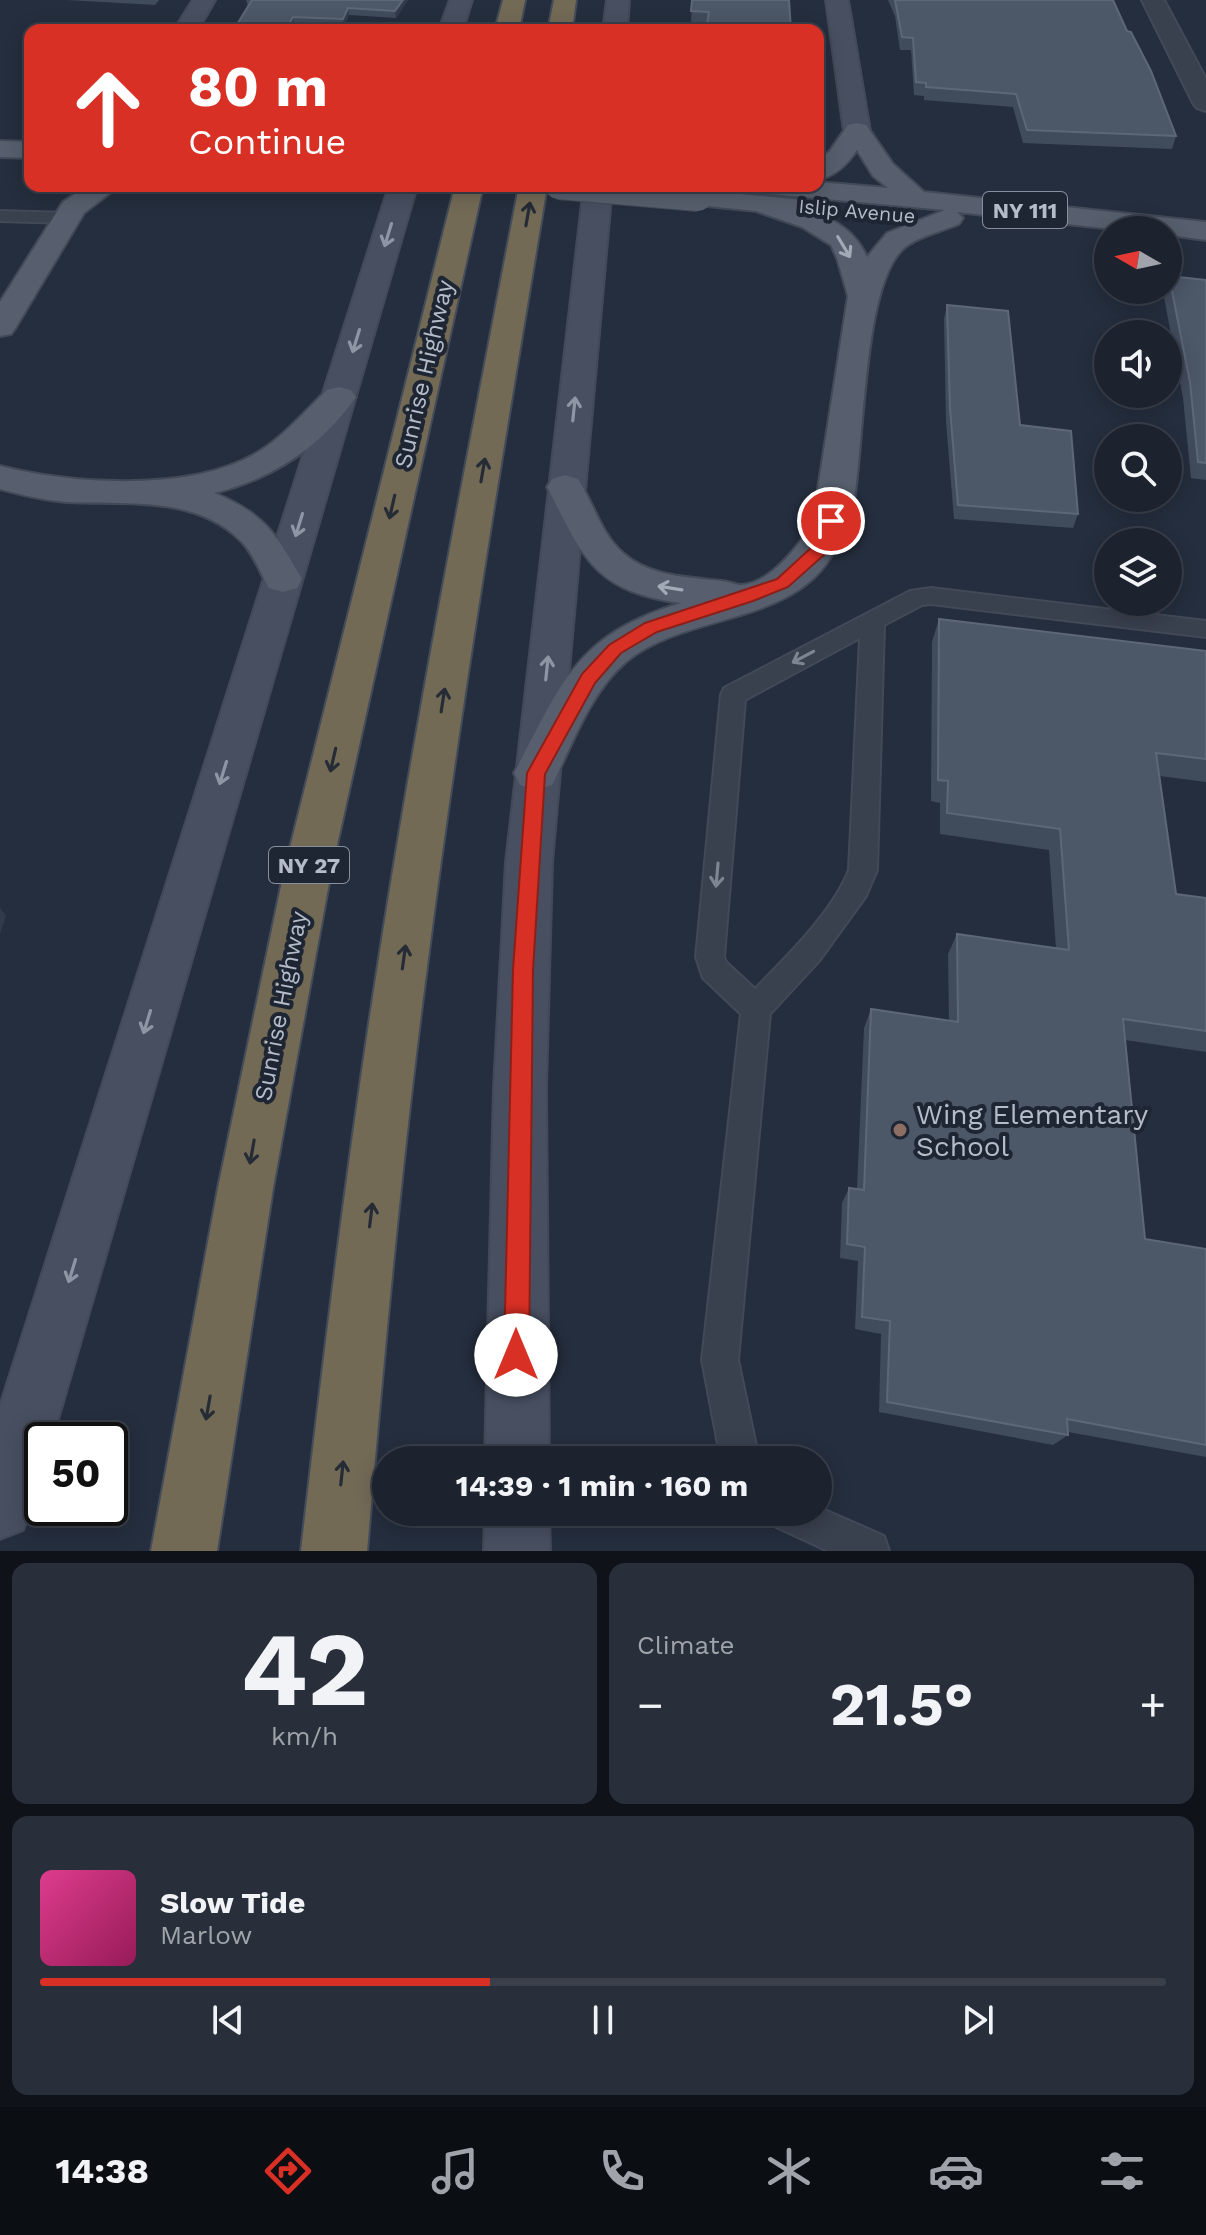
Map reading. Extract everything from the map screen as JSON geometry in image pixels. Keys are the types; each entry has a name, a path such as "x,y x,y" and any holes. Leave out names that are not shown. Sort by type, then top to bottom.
{"highway":[{"path":"508,24 514,0"},
{"path":"561,24 565,0"},
{"name":"Sunrise Highway","path":"184,1551 250,1165 287,972 349,689 468,192"},
{"path":"334,1551 354,1354 403,960 448,668 532,192"}],"main road":[{"path":"190,24 204,0"},
{"path":"453,24 461,0"},
{"path":"616,24 618,0"},
{"path":"837,0 857,131 883,170 915,198"},
{"path":"824,168 838,158 857,131"},
{"path":"0,327 72,204 94,192"},
{"path":"0,1507 401,192"},
{"path":"517,1446 520,1059 536,773 597,192"},
{"name":"Islip Avenue","path":"628,192 698,198 761,194 915,198 1206,231"},
{"path":"761,194 839,236 849,252 863,296"},
{"name":"Islip Avenue","path":"761,194 949,218 1094,231"},
{"path":"536,773 588,679 615,649 651,628 775,587 796,573 819,550 833,505 863,296 882,256 897,239 949,218"},
{"path":"1182,237 1206,238"},
{"path":"154,493 233,477 255,468 287,447 339,397"},
{"path":"0,477 44,487 154,493 199,502 230,513 253,532 283,579"},
{"path":"565,487 597,547 620,571 654,585 747,597"},
{"path":"517,1526 517,1551"}],"street":[{"path":"1153,0 1206,103"}],"lane":[{"path":"0,216 72,204"},
{"path":"756,1009 713,969 710,957 733,695 918,597 931,596 1206,629"},
{"path":"737,1446 720,1360 756,1009 809,952 856,888 863,870 872,621"},
{"path":"816,1526 871,1551"}],"building":[{"path":"252,0 403,0 395,11 348,8 343,19 293,17 289,24 237,24"},
{"path":"692,0 789,0 791,24 707,24 709,12 691,11"},
{"path":"895,0 1113,0 1151,71 1176,136 1027,130 1016,94 926,87 926,83 916,82 913,38 902,37"},
{"path":"1182,277 1206,280 1206,463 1198,462 1190,382 1182,342 1182,320 1178,320 1175,304 1182,304"},
{"path":"947,305 1008,311 1020,425 1071,431 1078,514 958,505 950,408"},
{"path":"939,619 1206,651 1206,759 1156,753 1176,894 1206,898 1206,1031 1123,1019 1145,1239 1206,1249 1206,1445 1067,1419 1068,1435 887,1402 890,1321 862,1317 865,1247 847,1244 849,1188 864,1190 871,1009 958,1022 957,934 1069,950 1060,829 947,813 948,781 938,780"}],"place":[{"name":"Wing Elementary School","path":"900,1130"}],"route":[{"path":"516,1355 523,970 536,773 588,679 615,649 671,620 782,583 819,550 831,521"}]}
